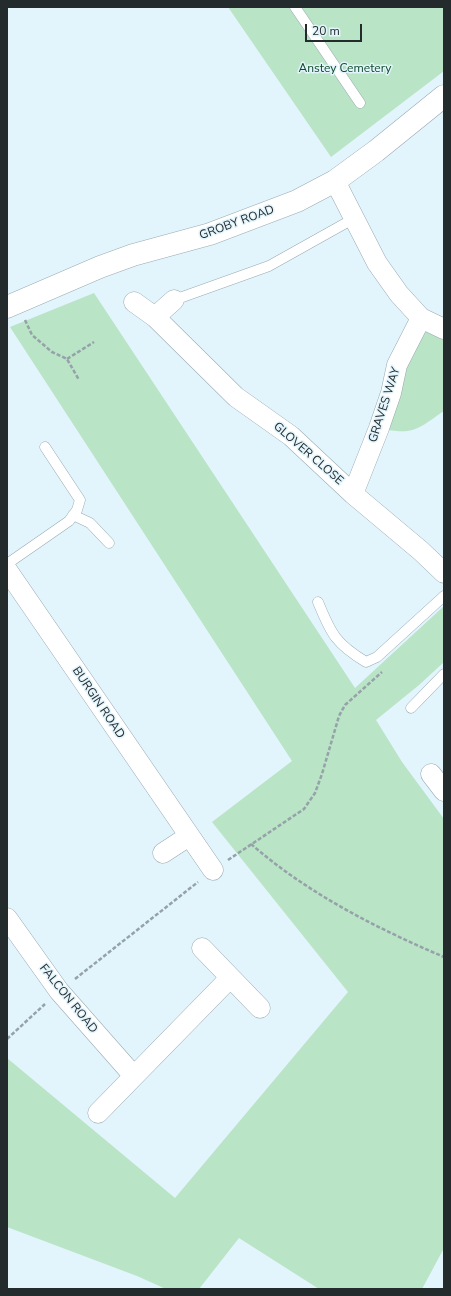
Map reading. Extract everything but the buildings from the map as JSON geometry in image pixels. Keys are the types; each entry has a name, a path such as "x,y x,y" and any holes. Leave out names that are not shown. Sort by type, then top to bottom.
{"street":[{"name":"GROBY ROAD","path":"13,304 133,255 210,234 297,201 335,181 376,151 444,96"},
{"path":"335,181 353,219 377,263 399,294 421,318 444,329"},
{"path":"155,317 174,300"},
{"name":"GLOVER CLOSE","path":"134,302 155,317 236,397 291,436 353,494 421,551 444,573"},
{"name":"GRAVES WAY","path":"353,494 391,393 397,365 421,318"},
{"name":"BURGIN ROAD","path":"7,570 213,870"},
{"path":"431,774 444,791"},
{"path":"163,853 189,836"},
{"name":"FALCON ROAD","path":"7,918 59,991 133,1075"},
{"path":"202,948 260,1008"},
{"path":"98,1113 133,1075 230,978"}],"lane":[{"path":"294,7 360,103"},
{"path":"174,300 269,266 353,219"},
{"path":"7,564 69,521 77,510 80,500 45,447"},
{"path":"73,515 90,523 109,543"},
{"path":"318,602 330,631 340,643 366,662 377,657 444,596"},
{"path":"411,708 444,674"}],"path":[{"path":"13,304 32,335 52,352 67,359 79,380"},
{"path":"67,359 94,342"},
{"path":"7,1039 59,991 213,870 304,809 315,793 339,716 346,706 385,669"},
{"path":"252,844 272,862 342,906 411,942 444,957"}],"green space":[{"name":"Anstey Cemetery","path":"228,7 444,7 444,71 331,157"},
{"path":"94,293 355,688 444,606 444,662 419,685 376,720 402,762 444,819 444,1248 422,1289 319,1289 239,1238 199,1289 166,1289 137,1276 7,1227 7,1058 175,1198 348,992 212,822 292,761 10,327"},
{"path":"421,318 444,329 444,411 421,426 408,431 379,428"}]}
